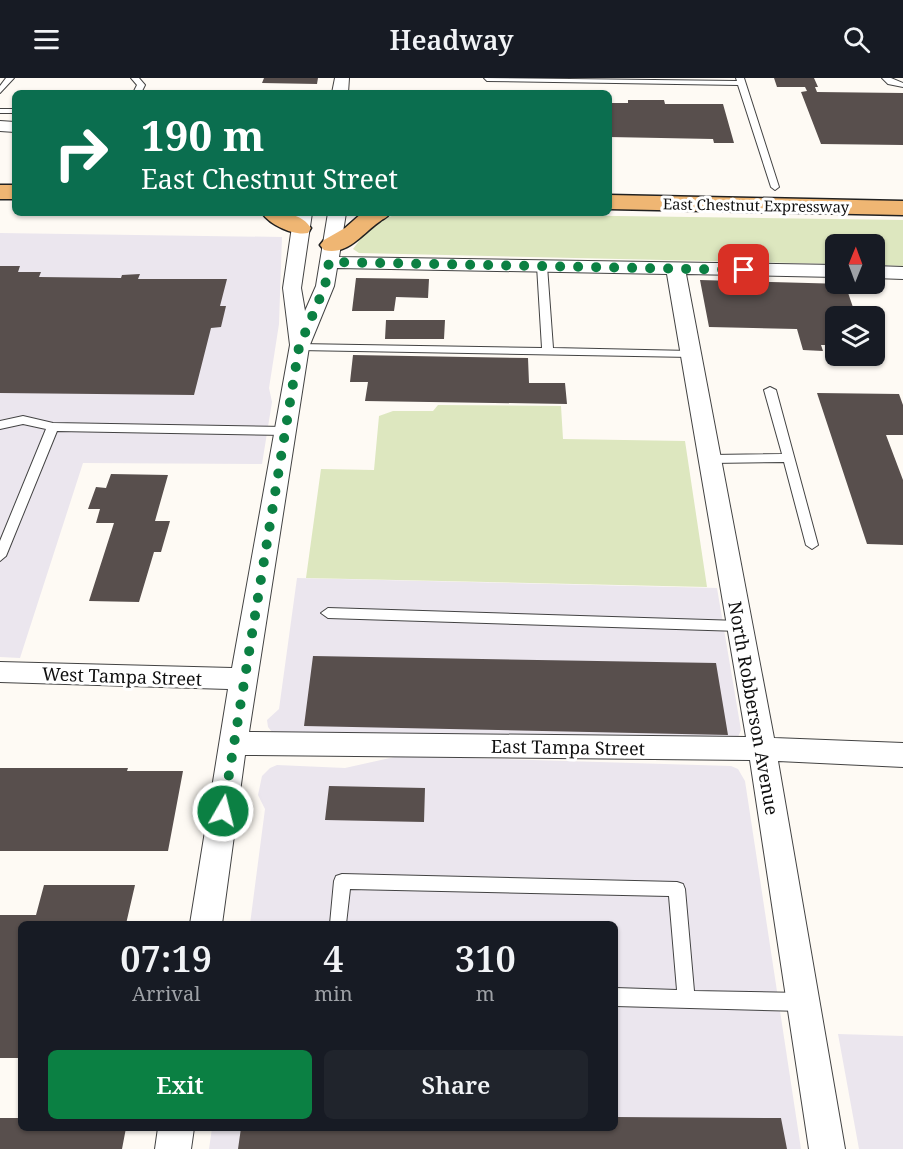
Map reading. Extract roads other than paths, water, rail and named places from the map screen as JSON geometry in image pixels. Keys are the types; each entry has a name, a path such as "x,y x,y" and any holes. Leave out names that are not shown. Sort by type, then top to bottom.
{"main road":[{"name":"East Chestnut Expressway","path":"612,184 903,189"},
{"name":"East Chestnut Expressway","path":"612,202 903,208"},
{"path":"285,216 301,220"},
{"path":"330,253 372,216"}],"street":[{"path":"206,921 243,679 299,347 325,286 336,216"},
{"path":"299,347 292,288 301,220"},
{"path":"330,253 542,266 825,271"},
{"name":"North Robberson Avenue","path":"676,269 762,749 827,1149"},
{"path":"885,272 903,273"},
{"name":"West Tampa Street","path":"0,672 243,679"},
{"name":"East Tampa Street","path":"233,743 762,749 903,755"},
{"path":"172,1149 175,1131"}],"lane":[{"path":"0,91 10,78"},
{"path":"886,78 903,85"},
{"path":"487,81 741,81 775,187"},
{"path":"542,266 548,352"},
{"path":"299,347 691,354"},
{"path":"770,390 812,545"},
{"path":"0,425 23,420 53,427 285,430"},
{"path":"0,556 53,427"},
{"path":"711,459 789,458"},
{"path":"328,613 740,626"},
{"path":"338,921 342,882 677,889 686,999"},
{"path":"618,997 803,1002"}]}
